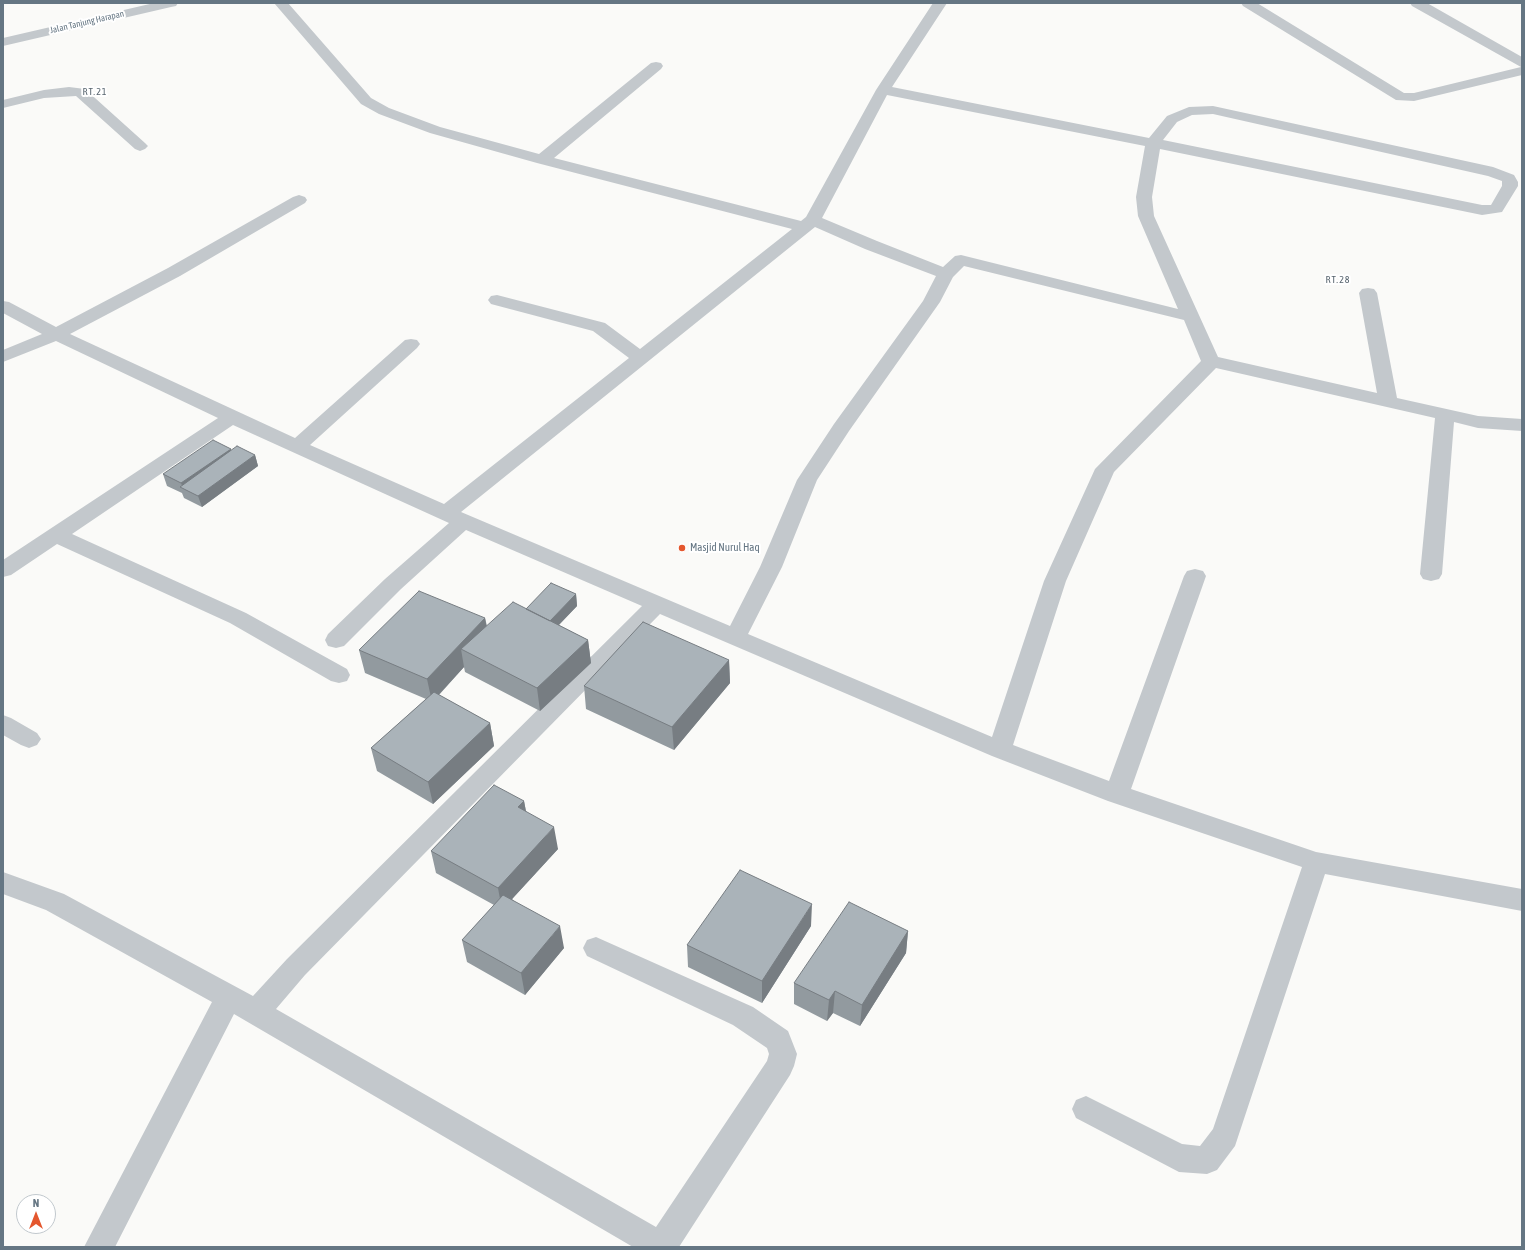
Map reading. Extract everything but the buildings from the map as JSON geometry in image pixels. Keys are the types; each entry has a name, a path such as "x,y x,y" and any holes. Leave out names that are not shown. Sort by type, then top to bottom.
{"street":[{"name":"Jalan Tanjung Harapan","path":"3,42 170,3"},
{"path":"281,3 366,101 384,111 435,130 542,160 809,224 946,274"},
{"path":"336,640 393,584 455,517 641,358 809,224 883,90 940,3"},
{"path":"1248,3 1401,97 1414,97 1522,71"},
{"path":"1417,3 1522,63"},
{"path":"542,160 656,66"},
{"path":"3,104 44,94 69,90 80,92 140,146"},
{"path":"883,90 1153,144 1482,210 1496,209 1510,186 1510,182 1508,178 1493,172 1213,110 1194,110 1180,114 1172,119 1153,144 1144,197 1146,216 1211,362 1105,469 1055,581 1000,750"},
{"path":"3,357 56,334 174,272 299,200"},
{"path":"735,638 771,567 807,480 841,428 931,302 946,274 961,260 1191,317"},
{"path":"1368,294 1388,401"},
{"path":"497,300 599,327 641,358"},
{"path":"3,306 56,334 232,417 455,517 656,605 1000,750 1117,794 1316,862 1522,900"},
{"path":"297,446 411,344"},
{"path":"1210,361 1478,422 1522,426"},
{"path":"1432,574 1445,414"},
{"path":"3,570 232,417"},
{"path":"56,535 238,618 339,675"},
{"path":"1117,794 1195,576"},
{"path":"256,1012 296,967 656,605"},
{"path":"3,724 29,739"},
{"path":"1086,1110 1179,1158 1208,1160 1225,1136 1316,862"},
{"path":"3,883 55,902 229,997 661,1247 780,1066 783,1054 778,1040 743,1016 596,948"},
{"path":"99,1247 229,997"}],"place":[{"name":"Masjid Nurul Haq","path":"682,548"}],"district":[{"name":"RT.21","path":"95,92"},
{"name":"RT.28","path":"1338,280"}]}
